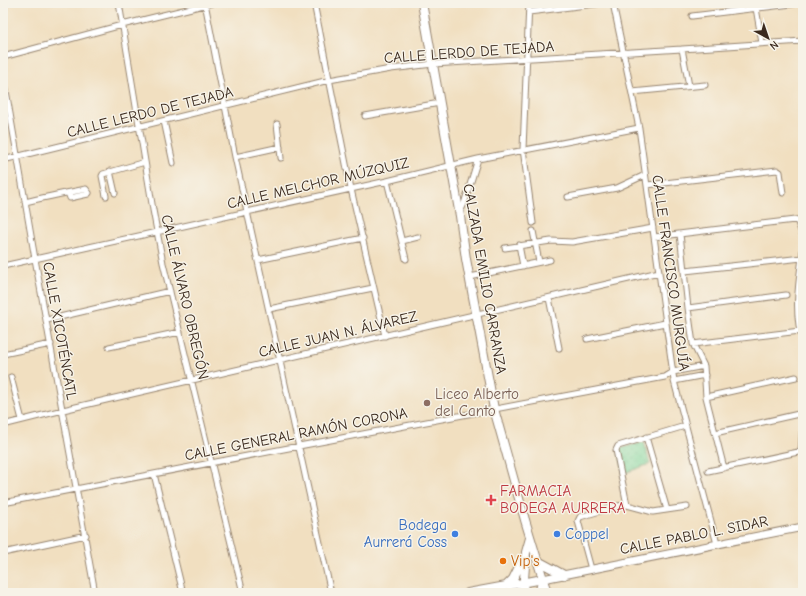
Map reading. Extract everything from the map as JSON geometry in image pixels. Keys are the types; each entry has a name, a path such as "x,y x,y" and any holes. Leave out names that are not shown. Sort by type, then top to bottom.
{"main road":[{"name":"CALZADA EMILIO CARRANZA","path":"422,3 460,213 466,259 494,409 543,579"},
{"path":"507,585 516,573 526,552 530,538"},
{"path":"523,593 526,552"},
{"path":"538,561 564,575"},
{"path":"468,593 543,579 539,593"}],"street":[{"name":"CALLE ÁLVARO OBREGÓN","path":"119,3 157,232 242,593"},
{"path":"3,57 122,25 212,3"},
{"path":"314,3 351,189 385,336"},
{"path":"529,3 523,149 532,223"},
{"path":"529,12 603,3"},
{"name":"CALLE FRANCISCO MURGUÍA","path":"613,3 639,128 674,381 717,542"},
{"path":"692,16 800,3"},
{"path":"205,4 235,157 331,593"},
{"path":"756,8 762,43"},
{"name":"CALLE LERDO DE TEJADA","path":"3,160 329,80 391,69 433,64 803,41"},
{"path":"682,49 689,86"},
{"name":"CALLE XICOTÉNCATL","path":"3,73 62,410 96,593"},
{"path":"632,92 705,85"},
{"path":"365,116 440,103"},
{"path":"164,121 173,163"},
{"path":"277,124 281,158"},
{"name":"CALLE MELCHOR MÚZQUIZ","path":"3,266 351,189 523,149 639,128"},
{"path":"235,157 280,147"},
{"path":"460,213 478,159"},
{"path":"106,196 102,176 104,173 145,162"},
{"path":"647,185 777,170 780,172 783,193"},
{"path":"110,171 115,193"},
{"path":"568,197 617,188 646,176"},
{"path":"388,180 406,259"},
{"path":"25,202 68,193"},
{"path":"654,237 800,219 803,236"},
{"path":"505,248 551,241 572,242 653,228"},
{"path":"533,231 539,262"},
{"path":"680,234 693,344 704,366 706,397 724,468"},
{"path":"402,241 418,237"},
{"path":"258,260 362,238"},
{"path":"519,245 523,266"},
{"path":"803,250 797,314 803,342"},
{"path":"685,271 802,258"},
{"path":"470,277 550,260"},
{"name":"CALLE JUAN N. ÁLVAREZ","path":"3,425 62,410 659,272"},
{"path":"269,309 373,288"},
{"path":"47,320 170,291"},
{"path":"688,308 786,295"},
{"path":"549,298 559,348"},
{"path":"587,338 665,323"},
{"path":"693,344 800,331"},
{"path":"109,348 180,332"},
{"path":"3,354 51,344"},
{"path":"673,372 704,366"},
{"name":"CALLE GENERAL RAMÓN CORONA","path":"3,503 494,409 665,378 673,372"},
{"path":"674,381 705,374"},
{"path":"11,377 22,420"},
{"path":"706,397 796,377"},
{"name":"CALLE GENERAL RAMÓN CORONA","path":"665,378 674,381"},
{"path":"715,433 803,413"},
{"path":"708,471 802,452 803,423"},
{"path":"627,505 617,448 620,444 685,426"},
{"path":"646,437 667,510"},
{"path":"154,474 183,593"},
{"path":"591,569 578,519 607,509 627,505 653,512 686,507"},
{"name":"CALLE PABLO L. SIDAR","path":"543,579 717,542 803,526"},
{"path":"3,553 86,535"},
{"path":"543,579 548,593"}],"green space":[{"path":"644,442 650,464 624,473 618,449"}],"place":[{"name":"Liceo Alberto del Canto","path":"427,403"},
{"name":"FARMACIA BODEGA AURRERA","path":"491,500"},
{"name":"Bodega Aurrerá Coss","path":"455,534"},
{"name":"Coppel","path":"557,534"},
{"name":"Vip's","path":"503,561"}]}
